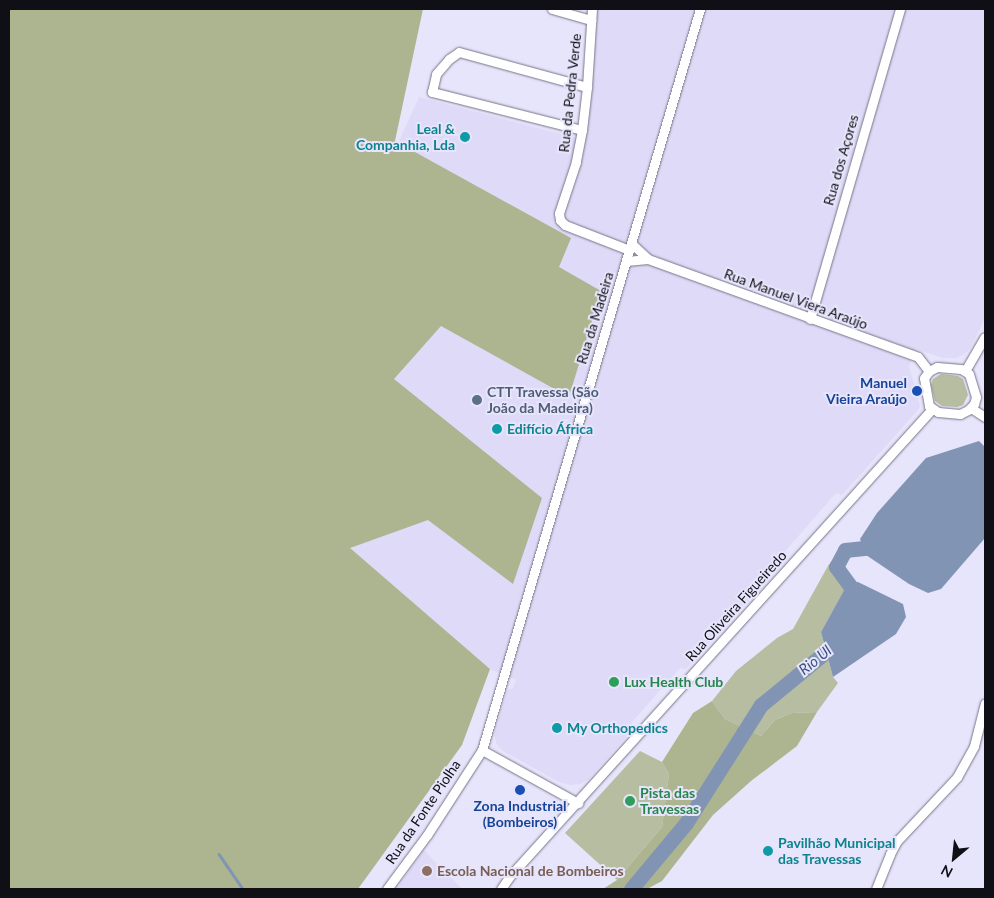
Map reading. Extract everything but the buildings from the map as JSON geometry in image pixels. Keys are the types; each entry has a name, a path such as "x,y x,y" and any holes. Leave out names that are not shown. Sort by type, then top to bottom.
{"street":[{"path":"552,9 591,20"},
{"name":"Rua da Pedra Verde","path":"592,9 582,130 576,162 559,213 560,220 565,225 630,247"},
{"name":"Rua da Madeira","path":"482,750 700,9"},
{"name":"Rua dos Açores","path":"810,319 900,9"},
{"path":"582,130 432,92 436,74 449,59 459,52 587,87"},
{"name":"Rua Manuel Viera Araújo","path":"630,247 648,259 918,357 929,372"},
{"name":"Rua Manuel Viera Araújo","path":"626,260 648,259"},
{"path":"965,371 985,337"},
{"path":"937,367 965,371 971,378 976,396 971,408 960,414 938,412 932,409 927,402 923,382 929,372 937,367"},
{"path":"971,408 985,417"},
{"name":"Rua Oliveira Figueiredo","path":"501,889 509,877 578,803 932,409"},
{"path":"876,889 890,854 898,841 957,777 974,746 985,703"},
{"path":"482,750 578,803"},
{"name":"Rua da Fonte Piolha","path":"387,889 428,834 482,750"}],"shaded area":[{"path":"597,9 985,9 985,318 970,349 963,355 956,358 943,358 916,349 909,366 920,406 918,410 842,495 836,493 774,564 776,568 686,669 680,668 631,723 634,728 589,779 581,784 570,785 559,782 503,751 497,745 494,735 507,690 513,688 516,680 490,669 350,548 388,382 399,141 419,97 584,140 589,111"},
{"name":"Escola Nacional de Bombeiros","path":"424,850 462,889 396,889"}],"green space":[{"path":"9,9 423,9 395,141 571,238 559,267 601,291 569,397 441,326 394,379 542,498 513,584 428,520 350,548 490,669 462,745 358,889 9,889"},
{"path":"941,374 958,376 963,379 968,395 963,405 957,407 942,406 935,401 931,385 933,379"},
{"path":"829,564 847,585 821,632 833,677 838,683 817,712 792,713 775,720 761,736 725,719 712,701 736,671 777,638 793,629"},
{"path":"712,701 725,719 761,736 775,720 792,713 817,712 797,746 751,781 713,815 662,881 647,889 603,889 617,880 662,827 669,774 662,762 693,713"},
{"name":"Pista das Travessas","path":"640,751 662,762 669,774 662,827 617,880 565,833"}],"water":[{"path":"979,441 985,447 985,538 941,589 928,593 909,584 866,555 860,539 877,513 926,458"},
{"path":"858,582 903,604 906,617 896,634 833,677 821,632 848,583"}],"waterway":[{"name":"Rio Ul","path":"854,601 853,590 836,567 845,550 883,546"},
{"name":"Rio Ul","path":"631,889 686,823 761,705 840,640"},
{"path":"219,854 243,889"}],"place":[{"name":"Leal & Companhia, Lda","path":"465,137"},
{"name":"Manuel Vieira Araújo","path":"917,391"},
{"name":"CTT Travessa (São João da Madeira)","path":"477,400"},
{"name":"Edifício África","path":"497,429"},
{"name":"Lux Health Club","path":"614,682"},
{"name":"My Orthopedics","path":"557,728"},
{"name":"Zona Industrial (Bombeiros)","path":"520,790"},
{"name":"Pista das Travessas","path":"630,801"},
{"name":"Pavilhão Municipal das Travessas","path":"768,851"},
{"name":"Escola Nacional de Bombeiros","path":"427,871"}]}
